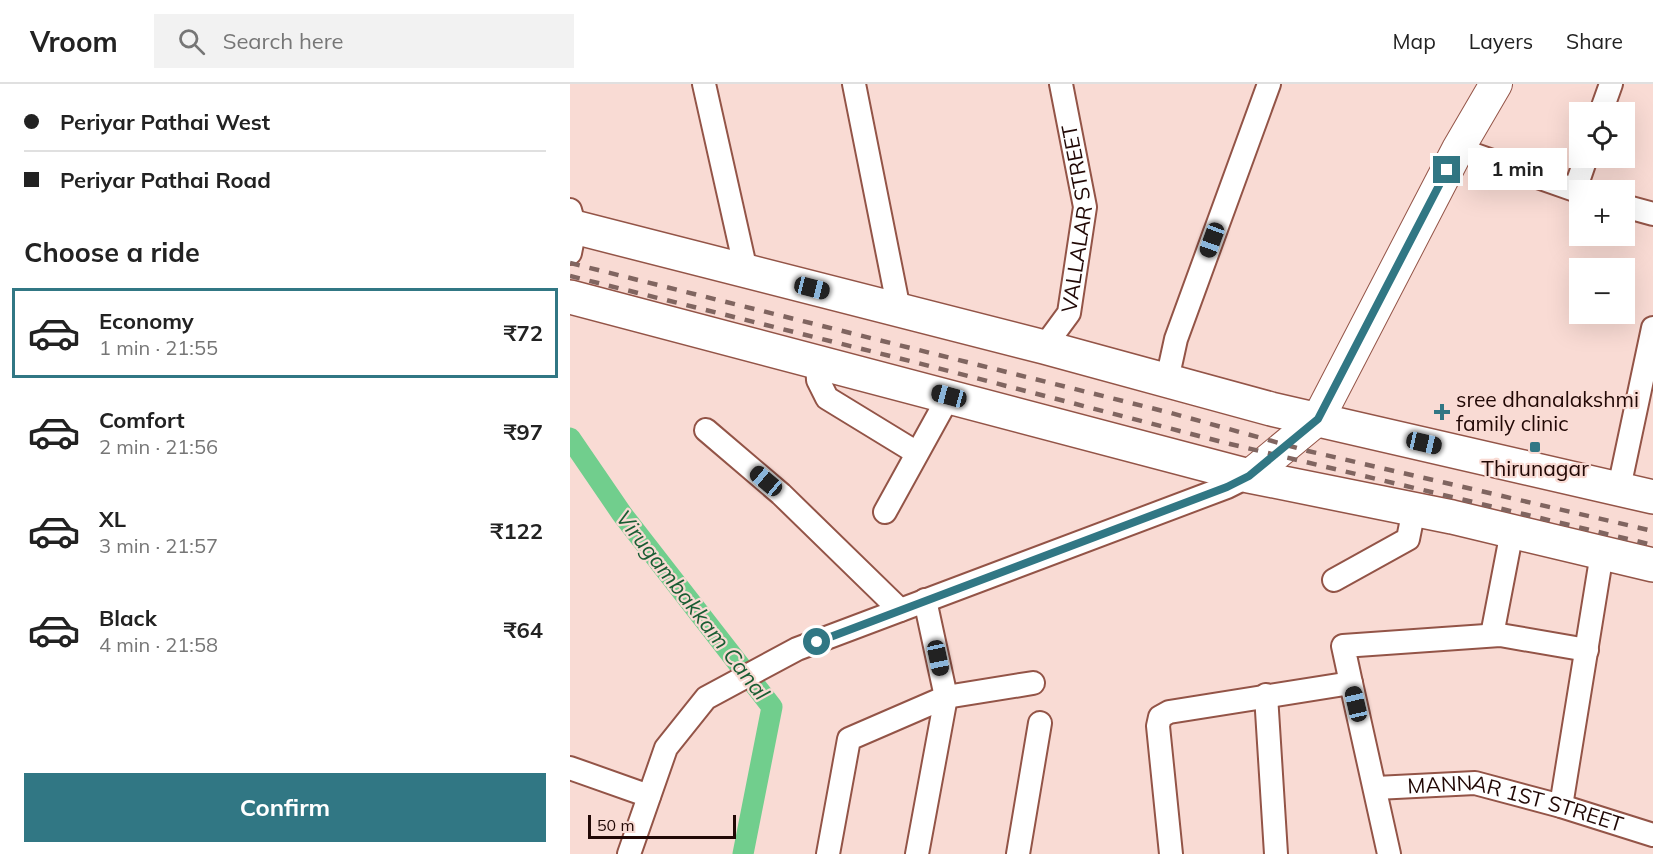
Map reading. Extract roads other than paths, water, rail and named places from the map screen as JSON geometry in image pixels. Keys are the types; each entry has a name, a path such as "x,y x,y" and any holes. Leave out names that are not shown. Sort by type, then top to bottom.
{"main road":[{"path":"571,229 746,271 1318,419 1653,497"},
{"path":"570,297 1249,476 1414,509 1653,565"}],"street":[{"path":"704,84 746,271"},
{"path":"854,84 899,310"},
{"name":"VALLALAR STREET","path":"1044,347 1069,312 1085,207 1061,84"},
{"path":"1167,380 1176,339 1269,84"},
{"path":"629,854 666,748 705,698 791,652 1227,487 1249,476 1318,419 1458,149 1496,84"},
{"path":"1605,102 1611,84"},
{"path":"1458,149 1569,188"},
{"path":"1635,209 1653,214"},
{"path":"1619,488 1653,328"},
{"path":"817,362 818,380 827,398 917,453"},
{"path":"885,512 949,396"},
{"path":"706,430 781,494 900,610"},
{"path":"1334,580 1408,539 1414,509"},
{"path":"1492,635 1512,531"},
{"path":"1561,806 1602,553"},
{"path":"917,854 946,697 926,600"},
{"path":"1389,854 1343,646 1492,635 1587,650"},
{"path":"1171,854 1158,726 1160,717 1168,712 1266,694 1351,682"},
{"path":"828,854 849,739 946,697 1033,683"},
{"path":"1266,694 1276,854"},
{"path":"1018,854 1040,723"},
{"path":"570,768 649,796"},
{"name":"MANNAR 1ST STREET","path":"1376,788 1475,783 1561,806 1653,835"}],"waterway":[{"name":"Virugambakkam Canal","path":"570,438 622,514 772,707 743,854"}],"railway":[{"path":"570,263 1171,413 1308,451 1653,531"},
{"path":"570,276 1226,443 1653,545"}],"place":[{"name":"sree dhanalakshmi family clinic","path":"1442,412"},
{"name":"Thirunagar","path":"1535,447"}]}
